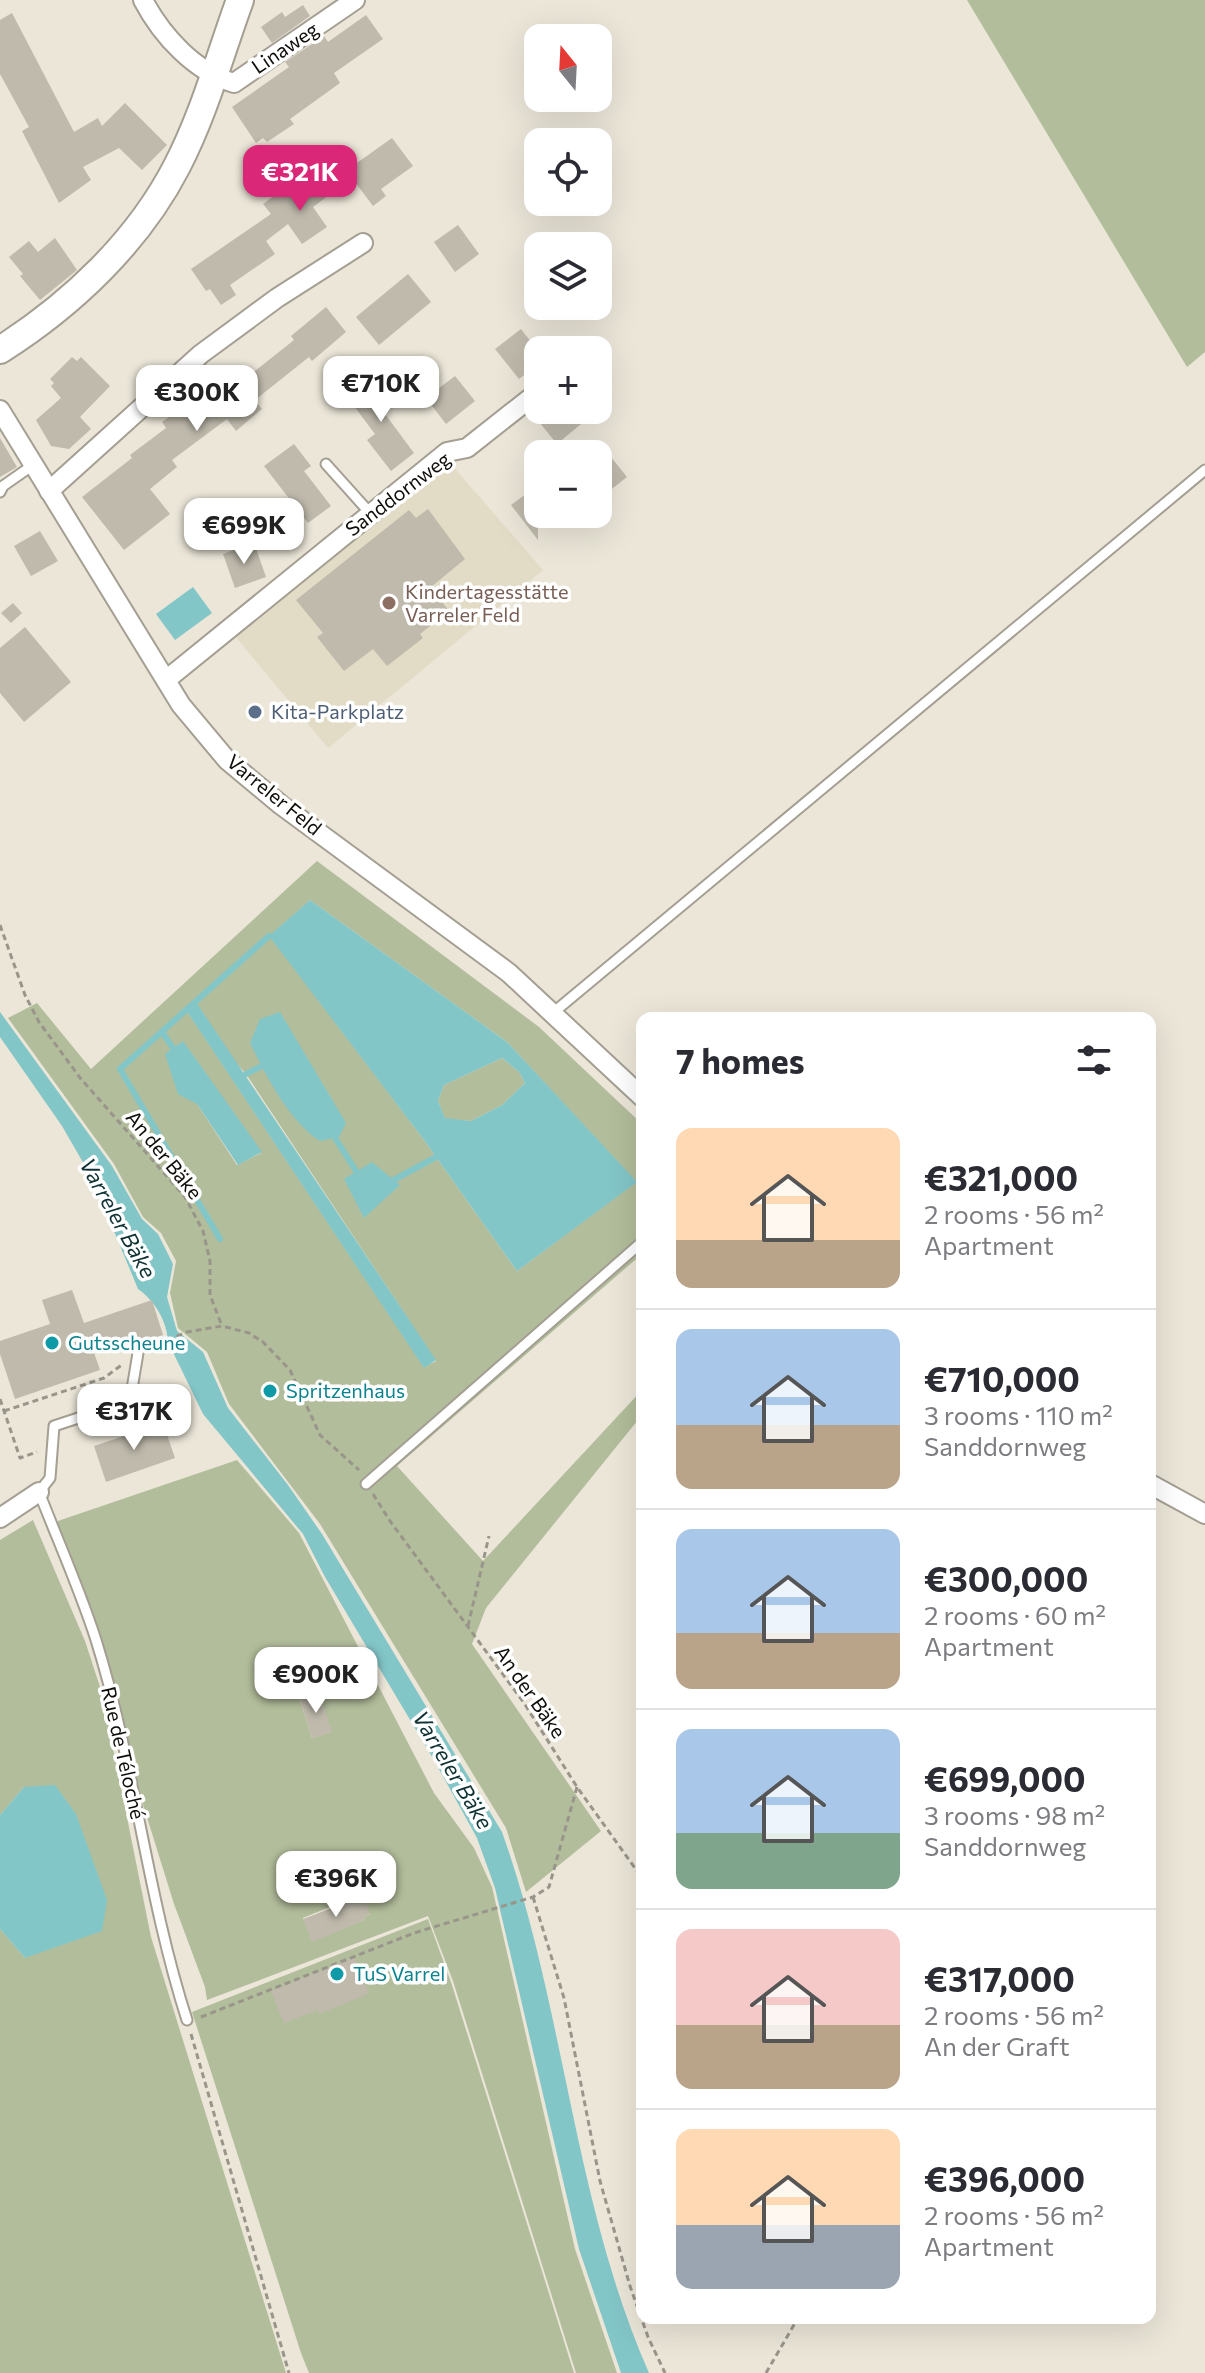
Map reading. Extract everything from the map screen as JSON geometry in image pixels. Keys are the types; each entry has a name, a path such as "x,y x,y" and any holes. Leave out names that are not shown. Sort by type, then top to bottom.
{"main road":[{"path":"0,350 78,290 134,232 177,167 189,142 240,0"}],"street":[{"path":"143,0 173,43 212,76"},
{"name":"Linaweg","path":"212,76 234,83 355,0"},
{"path":"49,491 201,354 277,298 363,243"},
{"name":"Sanddornweg","path":"166,680 447,452 491,439 524,406"},
{"name":"Varreler Feld","path":"0,410 181,705 227,760 281,805 509,973 636,1091"},
{"path":"1156,1487 1205,1514"},
{"path":"0,1518 39,1492"}],"lane":[{"path":"326,464 370,513"},
{"path":"0,492 3,486 33,465"},
{"path":"554,1012 1205,470"},
{"path":"366,1484 636,1247"},
{"path":"39,1492 50,1478 54,1426 130,1401 138,1353"},
{"name":"Rue de Téloché","path":"39,1492 96,1640 133,1787 159,1923 187,2020"}],"path":[{"name":"An der Bäke","path":"0,925 25,995 39,1022 81,1079 185,1197 203,1231 210,1261 210,1295 222,1326"},
{"path":"4,1411 104,1378 138,1353 166,1340 187,1332 222,1326 249,1333 263,1342 290,1370 320,1435 335,1451 356,1465"},
{"path":"0,1399 20,1458 43,1449"},
{"name":"An der Bäke","path":"366,1484 524,1703 577,1787 636,1870"},
{"path":"467,1628 489,1536"},
{"path":"289,2373 187,2020 414,1933 530,1898 549,1887 577,1787"},
{"path":"530,1898 564,1998 600,2181 636,2303"},
{"path":"643,2324 665,2373"},
{"path":"766,2373 795,2324"}],"shaded area":[{"name":"Kindertagesstätte Varreler Feld","path":"449,462 543,570 328,748 235,636"}],"green space":[{"path":"967,0 1205,0 1205,352 1187,367"},
{"path":"317,861 539,1027 636,1118 636,1182 636,1259 397,1466 483,1561 636,1396 636,1422 486,1608 472,1644 601,1831 526,1892 506,1828 320,1524 229,1404 207,1352 178,1328 170,1293 176,1261 161,1233 143,1217 114,1164 8,1018 37,1003 91,1069","holes":["310,900 507,1042 636,1182 517,1271 424,1140 270,936","186,1009 246,1074 436,1361 424,1367","197,1104 261,1153 237,1165"]},
{"path":"502,1058 519,1072 525,1083 502,1105 471,1121 445,1119 438,1101 444,1085"},
{"path":"237,1460 299,1533 434,1793 474,1848 492,1887 575,2249 617,2373 576,2373 453,1981 428,1916 207,2000 55,1522","holes":["319,1692 331,1732 312,1738 299,1698","354,1897 370,1914 363,1917 364,1920 312,1941 303,1918"]},
{"path":"33,1520 85,1641 102,1693 151,1937 286,2373 0,2373 0,1929 25,1958 24,1787 0,1815 0,1540"},
{"path":"428,1919 451,1982 574,2373 309,2373 301,2353 192,2012"}],"water":[{"path":"193,587 212,613 175,640 156,614"},
{"path":"310,900 507,1042 636,1183 517,1271 424,1140 269,936","holes":["502,1058 519,1072 525,1083 502,1105 471,1121 445,1118 438,1101 444,1085"]},
{"path":"196,1002 436,1360 424,1368 186,1010"},
{"name":"Varreler Bäke","path":"0,1012 112,1166 142,1219 158,1234 173,1264 167,1297 177,1331 203,1352 228,1408 322,1534 502,1832 541,1967 603,2241 623,2308 649,2373 621,2373 579,2249 495,1888 477,1838 303,1534 203,1414 168,1342 159,1312 138,1289 92,1178 62,1126 0,1037"},
{"path":"280,1012 346,1123 339,1137 320,1141 298,1122 279,1097 250,1043 260,1019"},
{"path":"183,1041 262,1152 238,1165 197,1104 178,1094 165,1054"},
{"path":"372,1162 400,1185 364,1218 344,1179"},
{"path":"55,1785 76,1814 107,1900 102,1931 25,1958 0,1929 0,1815 24,1787"}],"building":[{"path":"303,5 310,16 272,43 261,27 282,12 285,17"},
{"path":"12,13 74,132 98,118 102,126 125,103 167,145 142,170 119,148 83,167 91,180 59,203 22,131 29,127 0,74 0,20"},
{"path":"366,15 383,39 334,73 340,83 290,119 294,124 267,142 263,138 256,143 232,107 289,67 285,62 324,36 328,42"},
{"path":"392,138 413,166 381,189 386,196 373,206 352,178 313,207 327,227 302,244 288,224 266,241 275,254 230,285 236,295 221,305 210,289 206,291 191,269 271,214 263,204 341,146 354,165"},
{"path":"458,225 479,254 455,272 434,242"},
{"path":"55,238 77,270 40,300 9,257 29,241 38,252"},
{"path":"408,274 431,302 379,345 356,317"},
{"path":"326,307 346,332 312,361 309,357 255,400 262,409 236,431 227,419 172,460 177,467 150,489 170,514 124,550 82,497 166,428 162,422 204,391 200,387 226,365 240,383 294,340 291,336"},
{"path":"521,329 526,336 524,336 524,375 519,379 495,349"},
{"path":"72,357 77,361 81,357 110,386 80,417 91,429 69,449 51,446 36,420 61,398 51,386 54,383 50,379"},
{"path":"455,376 475,401 446,424 426,398"},
{"path":"375,378 393,402 382,410 414,453 391,471 367,440 375,434 348,398"},
{"path":"541,424 581,424 562,440 554,440"},
{"path":"0,438 17,467 0,477"},
{"path":"294,444 311,466 304,471 331,506 308,523 264,466"},
{"path":"612,458 627,477 612,489"},
{"path":"524,495 524,522 511,505"},
{"path":"428,509 465,559 431,587 449,611 420,634 423,638 387,666 373,649 344,671 317,637 323,633 296,600 409,510 416,518"},
{"path":"529,528 538,528 538,540"},
{"path":"40,531 58,561 31,576 14,546"},
{"path":"254,543 266,577 235,588 223,554"},
{"path":"13,603 22,613 11,623 1,613"},
{"path":"25,627 71,682 24,722 0,693 0,648"},
{"name":"Gutsscheune","path":"72,1290 84,1323 152,1300 163,1335 124,1348 120,1338 92,1347 100,1370 15,1399 0,1354 0,1341 50,1324 42,1300"},
{"path":"163,1423 175,1458 106,1482 94,1446"},
{"path":"319,1692 332,1732 312,1738 299,1698"},
{"path":"363,1896 370,1914 363,1917 364,1920 312,1942 303,1919"},
{"name":"TuS Varrel","path":"354,1957 369,1993 319,2014 317,2010 284,2023 271,1991"}],"waterway":[{"path":"220,1239 120,1069 269,936"},
{"path":"162,1032 173,1048"},
{"path":"246,1074 268,1063"},
{"path":"332,1133 362,1176"},
{"path":"390,1182 436,1157"}],"place":[{"name":"Kindertagesstätte Varreler Feld","path":"389,603"},
{"name":"Kita-Parkplatz","path":"255,712"},
{"name":"Gutsscheune","path":"52,1343"},
{"name":"Spritzenhaus","path":"270,1391"},
{"name":"TuS Varrel","path":"337,1974"}]}
